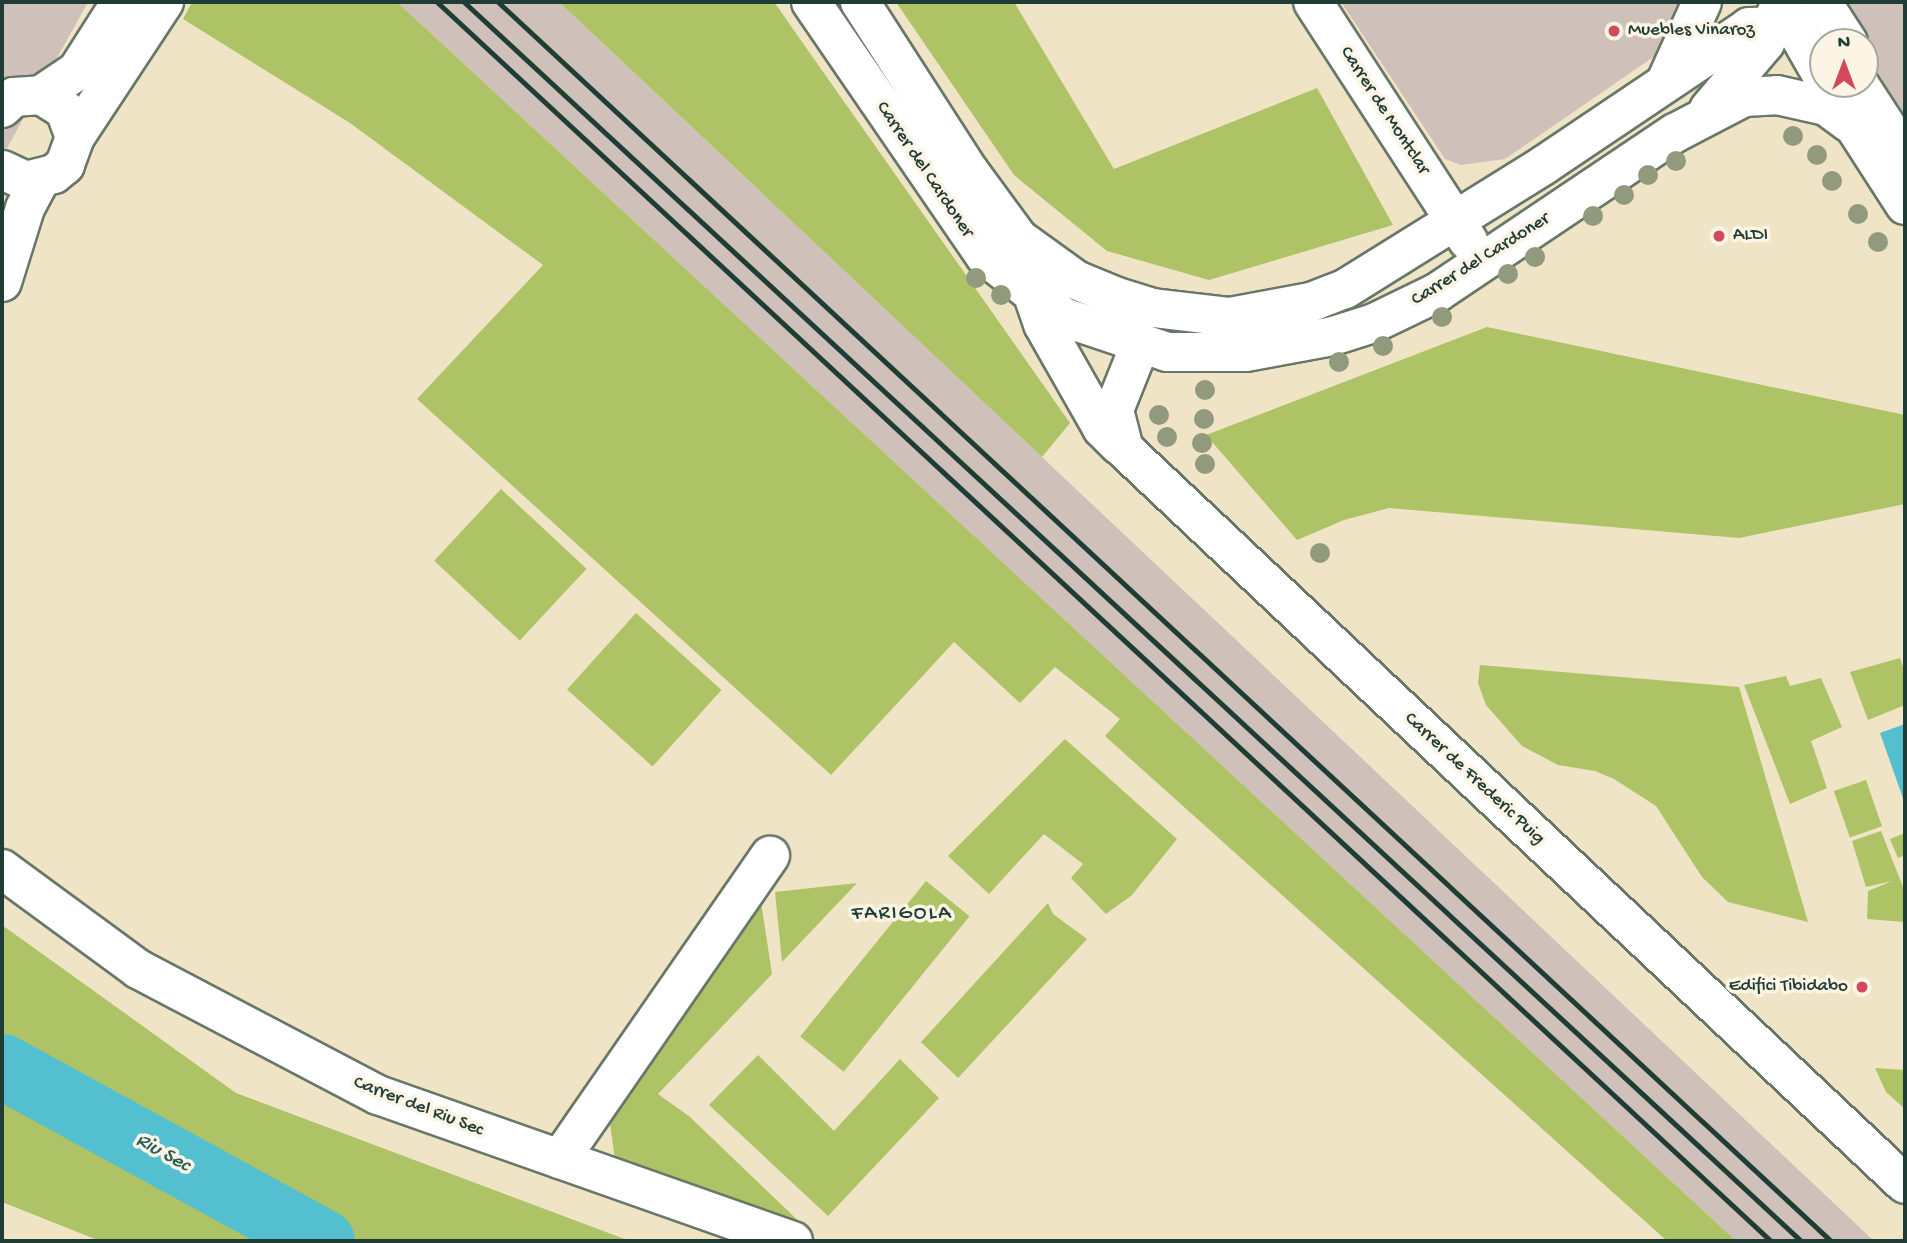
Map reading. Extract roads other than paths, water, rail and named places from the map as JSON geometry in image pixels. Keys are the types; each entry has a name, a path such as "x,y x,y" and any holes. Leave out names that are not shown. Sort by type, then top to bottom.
{"street":[{"path":"2,108 14,97 41,95 77,71 121,2"},
{"path":"2,282 25,208 40,180 65,165 75,138 164,2"},
{"name":"Carrer del Cardoner","path":"811,2 962,228 985,256 1034,299 1063,317 1140,345 1188,353 1246,352 1358,330 1438,292 1703,116 1744,97 1777,95 1826,106 1849,123"},
{"name":"Carrer del Cardoner","path":"860,2 969,171 1019,239 1076,280 1117,297 1153,309 1230,317 1311,302 1345,289 1666,82 1783,16"},
{"name":"Carrer de Montclar","path":"1313,2 1482,264"},
{"name":"Carrer del Cardoner","path":"1666,82 1688,41 1702,2"},
{"path":"1822,2 1838,28"},
{"path":"1783,16 1809,56"},
{"name":"Carrer del Cardoner","path":"1703,116 1756,55 1783,16"},
{"path":"1879,91 1905,132"},
{"path":"41,95 65,110 75,138"},
{"path":"1835,98 1849,123 1900,182"},
{"path":"1865,98 1900,182 1905,221"},
{"path":"2,170 19,179 40,180"},
{"name":"Carrer de Frederic Puig","path":"1019,239 1043,324 1102,428 1905,1184"},
{"path":"1124,449 1114,410 1140,345"},
{"path":"560,1159 770,856"},
{"name":"Carrer del Riu Sec","path":"2,869 138,969 377,1095 793,1241"}],"water":[{"path":"1905,724 1905,804 1880,733"}],"waterway":[{"name":"Riu Sec","path":"2,1066 322,1241"}],"railway":[{"path":"437,2 1771,1241"},
{"path":"464,2 1801,1241"},
{"path":"498,2 1831,1241"}],"place":[{"name":"Muebles Vinaroz","path":"1614,31"},
{"name":"ALDI","path":"1719,236"},
{"name":"Edifici Tibidabo","path":"1862,987"}],"district":[{"name":"FARIGOLA","path":"902,915"}]}
